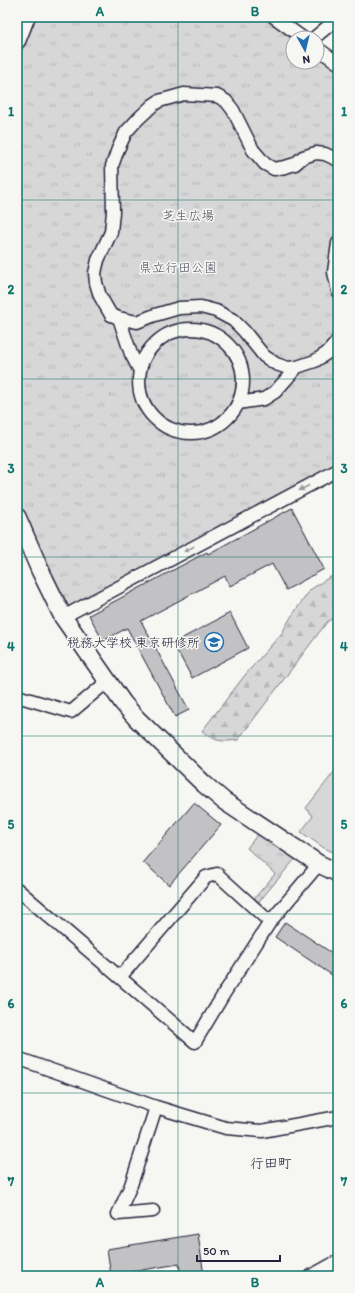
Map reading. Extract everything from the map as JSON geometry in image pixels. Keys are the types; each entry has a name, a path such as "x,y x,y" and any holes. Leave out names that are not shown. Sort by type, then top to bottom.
{"street":[{"path":"17,40 26,17"},
{"path":"274,17 292,30"},
{"path":"324,30 338,18"},
{"path":"325,54 338,63"},
{"path":"338,160 325,154 316,153 303,157 295,164 274,168 265,164 253,150 233,110 226,101 217,96 184,94 159,101 153,104 138,118 126,132 118,149 112,166 113,212 111,232 98,260 95,273 100,296 111,314 119,318 137,322 155,314 179,308 201,307 216,311 233,320 264,356 276,364 288,368 297,367 315,361 327,353 338,339"},
{"path":"337,284 334,272 338,243"},
{"path":"119,318 131,354 139,369"},
{"path":"182,329 203,329 221,338 236,352 243,371 243,392 238,403 234,412 219,425 200,432 179,432 160,425 146,409 137,390 139,369 148,349 163,336 182,329"},
{"path":"238,403 264,399 275,392 297,367"},
{"path":"63,617 338,470"},
{"path":"17,518 63,617 123,702 137,718 204,784 224,801 319,864 338,873"},
{"path":"17,696 71,712 108,681"},
{"path":"17,889 196,1042 225,992 270,922 319,864"},
{"path":"120,977 206,877 217,874 270,922"},
{"path":"17,1058 156,1107 226,1128 262,1131 338,1117"},
{"path":"153,1211 118,1214 131,1185 156,1107"},
{"path":"313,1276 338,1261"}],"green space":[{"name":"県立行田公園","path":"35,17 263,17 285,32 285,70 325,70 325,61 338,70 338,465 67,610 25,518 17,496 17,65 26,37"},
{"path":"338,573 338,615 327,622 238,740 219,740 202,731 245,675 282,633 310,590"},
{"path":"338,767 338,854 324,848 301,832 313,816 306,808"},
{"path":"258,834 295,859 257,904 252,901 275,874 247,848"}],"building":[{"path":"292,508 324,569 286,590 272,564 230,586 225,576 141,621 189,710 175,717 127,628 103,641 89,615 207,552 208,554"},
{"path":"230,613 248,648 192,678 173,643"},
{"path":"194,803 221,825 169,885 143,862"},
{"path":"285,922 338,957 338,979 275,937"},
{"path":"198,1234 204,1276 181,1276 179,1264 111,1275 107,1249"}],"place":[{"name":"税務大学校 東京研修所","path":"214,642"}],"district":[{"name":"行田町","path":"271,1163"}],"park label":[{"name":"芝生広場","path":"188,215"}]}
